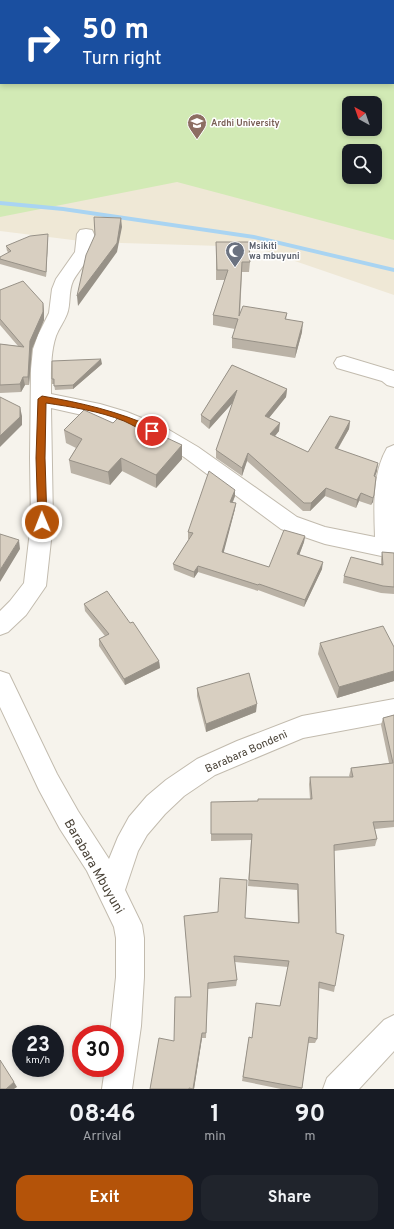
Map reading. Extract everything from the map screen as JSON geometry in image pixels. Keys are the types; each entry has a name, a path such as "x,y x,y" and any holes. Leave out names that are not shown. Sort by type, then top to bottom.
{"street":[{"path":"0,625 18,608 35,586 42,522 40,458 42,399 41,369 43,349 47,335 58,313 61,288 65,279 84,252 86,234"},
{"path":"344,363 389,376 394,380"},
{"path":"42,399 87,407 105,412 126,419 165,436 192,452 287,522 318,535 386,548 385,513 387,480 389,463 394,453"},
{"name":"Barabara Mbuyuni","path":"0,681 48,782 111,890 128,925 130,938 130,977 126,1026 117,1089"},
{"name":"Barabara Bondeni","path":"111,890 127,846 138,826 156,805 175,788 206,767 302,727 394,710"},
{"path":"338,1089 394,1030"}],"shaded area":[{"name":"Ardhi University","path":"0,84 394,84 394,295 254,247 89,242 0,231"}],"green space":[{"name":"Ardhi University","path":"0,84 394,84 394,240 177,182 0,217"}],"building":[{"path":"94,217 121,218 117,243 77,296 86,255 95,235"},
{"path":"48,234 46,272 0,259 0,257 11,251 6,246 30,236"},
{"path":"216,242 249,242 250,262 242,262 239,316 243,306 287,313 285,319 303,322 296,348 232,338 238,319 213,315 228,270 217,270"},
{"path":"23,281 43,303 43,312 30,341 28,377 23,377 20,384 0,385 0,344 24,347 0,319 0,290"},
{"path":"101,359 73,385 54,386 54,379 52,379 52,361"},
{"path":"232,365 287,389 265,416 280,423 270,434 308,452 330,416 350,421 335,448 378,463 374,476 376,477 373,498 361,493 357,500 326,488 311,503 304,503 248,453 242,468 216,450 237,390 210,421 201,415"},
{"path":"0,397 20,407 20,417 0,436"},
{"path":"84,410 113,423 120,416 182,445 156,475 121,458 108,472 69,460 82,439 64,430"},
{"path":"209,471 235,490 230,502 236,503 222,552 269,567 284,530 305,536 297,554 323,562 305,600 259,584 258,585 198,566 194,572 173,564 193,533 188,532"},
{"path":"0,534 19,540 0,570"},
{"path":"382,552 394,553 394,587 383,586 344,576 351,557 383,565"},
{"path":"107,591 130,623 133,622 159,661 124,679 99,639 109,634 84,604"},
{"path":"383,626 394,647 394,671 339,687 320,643"},
{"path":"249,673 257,704 206,724 197,688"},
{"path":"394,715 394,821 373,822 377,839 334,845 336,933 344,935 335,986 319,982 317,1039 309,1037 302,1088 243,1077 249,1037 252,1038 256,1003 280,1006 289,961 234,956 237,980 208,983 206,1033 202,1033 193,1089 150,1089 159,1038 174,1041 175,997 191,997 184,916 218,912 220,878 247,880 245,918 299,923 298,884 249,880 252,834 211,834 211,802 258,801 258,799 312,799 310,777 353,777 351,768 393,763 383,718"},
{"path":"0,1060 14,1082 6,1089 0,1089"}],"waterway":[{"path":"0,203 63,209 254,237 394,270"}],"place":[{"name":"Ardhi University","path":"197,140"},
{"name":"Msikiti wa mbuyuni","path":"235,268"}],"route":[{"path":"42,522 40,458 42,399 87,407 105,412 126,419 152,431"}]}
